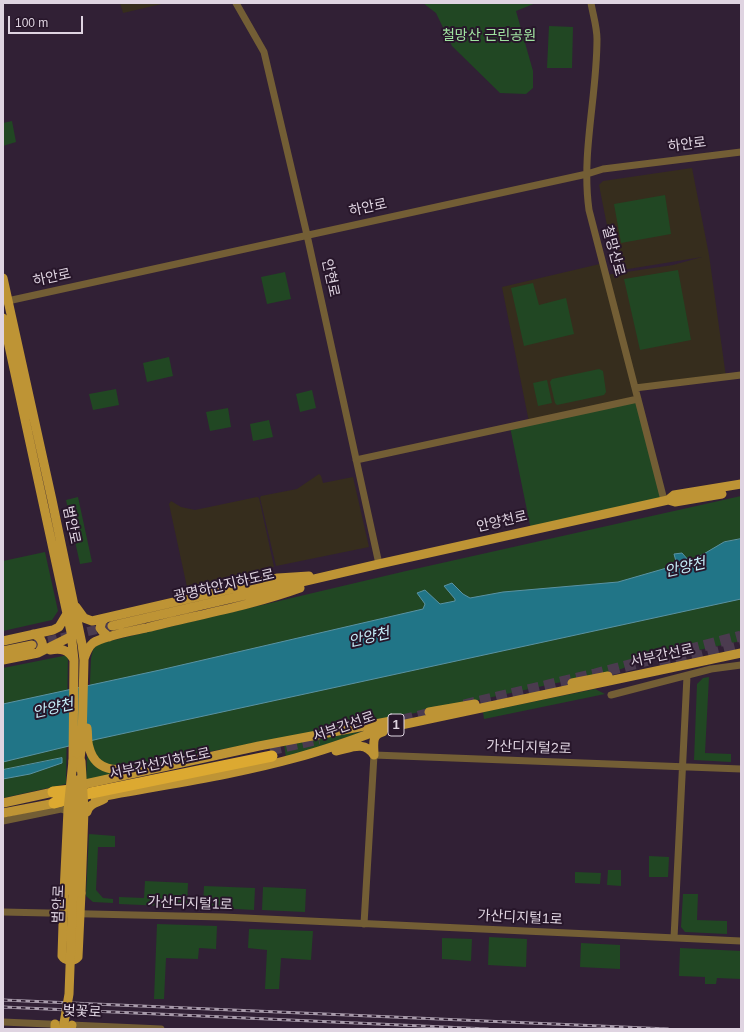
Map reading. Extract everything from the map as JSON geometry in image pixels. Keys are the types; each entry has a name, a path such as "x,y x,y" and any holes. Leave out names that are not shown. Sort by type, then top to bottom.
{"highway":[{"name":"서부간선지하도로","path":"53,797 91,793 271,753"}],"main road":[{"name":"범안로","path":"3,278 6,301 52,500 73,602 79,660 82,713 77,761"},
{"name":"범안로","path":"3,318 68,612 76,636"},
{"path":"666,500 674,495 741,484"},
{"path":"666,500 675,502 741,490"},
{"name":"안양천로","path":"343,573 666,500"},
{"path":"73,602 79,613 87,620 92,621 278,578 343,573"},
{"path":"3,660 61,649 79,660 94,643 109,637 257,602 343,573"},
{"name":"광명하안지하도로","path":"112,626 343,573"},
{"path":"3,641 59,627 68,612"},
{"path":"40,652 76,636 83,630 106,618"},
{"path":"106,618 102,622 100,628 109,637"},
{"path":"33,634 109,637"},
{"path":"33,634 40,637 42,642 42,649 40,652"},
{"path":"3,651 32,645"},
{"name":"서부간선로","path":"3,814 89,783 259,746 476,704 741,647"},
{"name":"서부간선로","path":"3,803 53,797 88,799 150,788 296,758 335,747 382,729 438,716 449,715 741,653"},
{"name":"범안로","path":"58,1027 69,994 77,780 79,660"},
{"path":"82,713 87,730 89,748 95,759 107,769 122,770 188,757 259,746"},
{"path":"374,755 374,738 378,733 428,722 449,715"},
{"path":"296,758 321,755 361,746 367,747 374,755"},
{"path":"77,761 84,810 78,957 74,960 66,960 62,956 68,810 77,761"},
{"path":"87,812 91,805 112,794"}],"street":[{"name":"안현로","path":"236,3 264,52 307,235 380,564"},
{"name":"철망산로","path":"591,3 597,38 587,153 587,195 592,224 666,500"},
{"name":"하안로","path":"6,301 587,174 603,169 741,152"},
{"path":"635,388 741,375"},
{"path":"356,460 638,399"},
{"path":"611,695 711,669 741,664"},
{"path":"674,938 687,676"},
{"path":"364,924 374,755"},
{"name":"가산디지털2로","path":"374,755 741,769"},
{"path":"3,821 61,809 72,813 87,812"},
{"name":"범안로","path":"3,912 63,914"},
{"name":"가산디지털1로","path":"63,914 223,917 741,941"},
{"name":"벚꽃로","path":"3,1022 58,1027 161,1029"}],"shaded area":[{"path":"120,3 166,3 123,13"},
{"path":"692,168 709,255 726,377 636,388 638,399 529,422 502,287 604,263 606,275 673,265 702,257 616,271 599,185 603,181"},
{"path":"319,474 323,483 353,477 369,547 276,566 260,498 261,496 297,489"},
{"path":"257,497 259,498 274,567 187,587 169,504 171,501 181,507 195,510"}],"green space":[{"name":"철망산 근린공원","path":"423,3 536,3 516,11 533,71 533,88 526,94 500,93 452,46 436,13"},
{"path":"549,26 573,27 572,68 547,68"},
{"path":"12,121 16,142 3,146 3,123"},
{"path":"665,195 671,234 621,243 614,204"},
{"path":"678,270 691,340 640,350 624,279"},
{"path":"285,272 291,299 267,304 261,277"},
{"path":"533,283 539,305 566,298 574,334 524,346 511,288"},
{"path":"169,357 173,376 147,382 143,363"},
{"path":"599,369 603,371 606,392 604,395 557,405 555,403 550,382 552,379"},
{"path":"547,380 552,403 538,406 533,383"},
{"path":"116,389 119,405 93,410 89,394"},
{"path":"312,390 316,408 300,412 296,394"},
{"path":"638,399 664,500 531,530 510,427"},
{"path":"228,408 231,427 210,431 206,412"},
{"path":"269,420 273,437 253,441 250,424"},
{"path":"741,496 741,641 465,703 330,730 184,756 110,773 110,776 86,782 91,658 93,650 97,644 406,571"},
{"path":"78,497 92,562 80,564 66,500"},
{"path":"45,552 58,611 52,620 3,631 3,561"},
{"path":"68,655 66,784 3,798 3,668"},
{"path":"709,677 705,753 731,754 731,762 694,760 697,684 703,678"},
{"path":"595,689 605,694 484,719 483,712"},
{"path":"365,731 286,758 284,744"},
{"path":"89,834 115,836 115,847 98,847 96,890 103,898 113,899 113,903 93,902 86,896"},
{"path":"649,856 669,857 668,877 649,877"},
{"path":"608,870 621,870 621,886 607,885"},
{"path":"575,872 601,873 600,884 575,883"},
{"path":"145,881 188,883 187,907 119,904 119,897 144,898"},
{"path":"204,886 255,888 254,910 203,907"},
{"path":"263,887 306,889 305,912 262,910"},
{"path":"683,894 698,894 697,920 727,921 727,934 685,932 681,927"},
{"path":"157,924 217,926 216,949 199,948 198,959 166,958 164,999 154,999"},
{"path":"249,929 313,931 311,960 281,958 279,989 265,989 267,950 248,948"},
{"path":"489,937 527,939 526,967 488,965"},
{"path":"442,938 472,939 471,961 442,959"},
{"path":"581,943 620,945 620,969 580,967"},
{"path":"680,948 741,951 741,979 717,978 716,984 705,984 705,977 679,976"}],"water":[{"name":"안양천","path":"741,539 741,599 98,739 3,762 3,704 160,670 423,609 425,604 417,593 425,590 440,604 455,601 444,586 452,583 463,594 470,598 503,592 618,582 677,565 674,554 682,553 690,562 724,542"},
{"path":"62,758 62,763 30,774 3,779 3,770"}],"tunnel":[{"path":"35,644 112,626"},
{"path":"464,705 595,674 741,636"},
{"path":"660,666 741,646"},
{"path":"386,724 440,711"},
{"path":"270,750 319,739"}],"railway":[{"path":"3,1000 668,1029"},
{"path":"3,1007 488,1029"}]}
